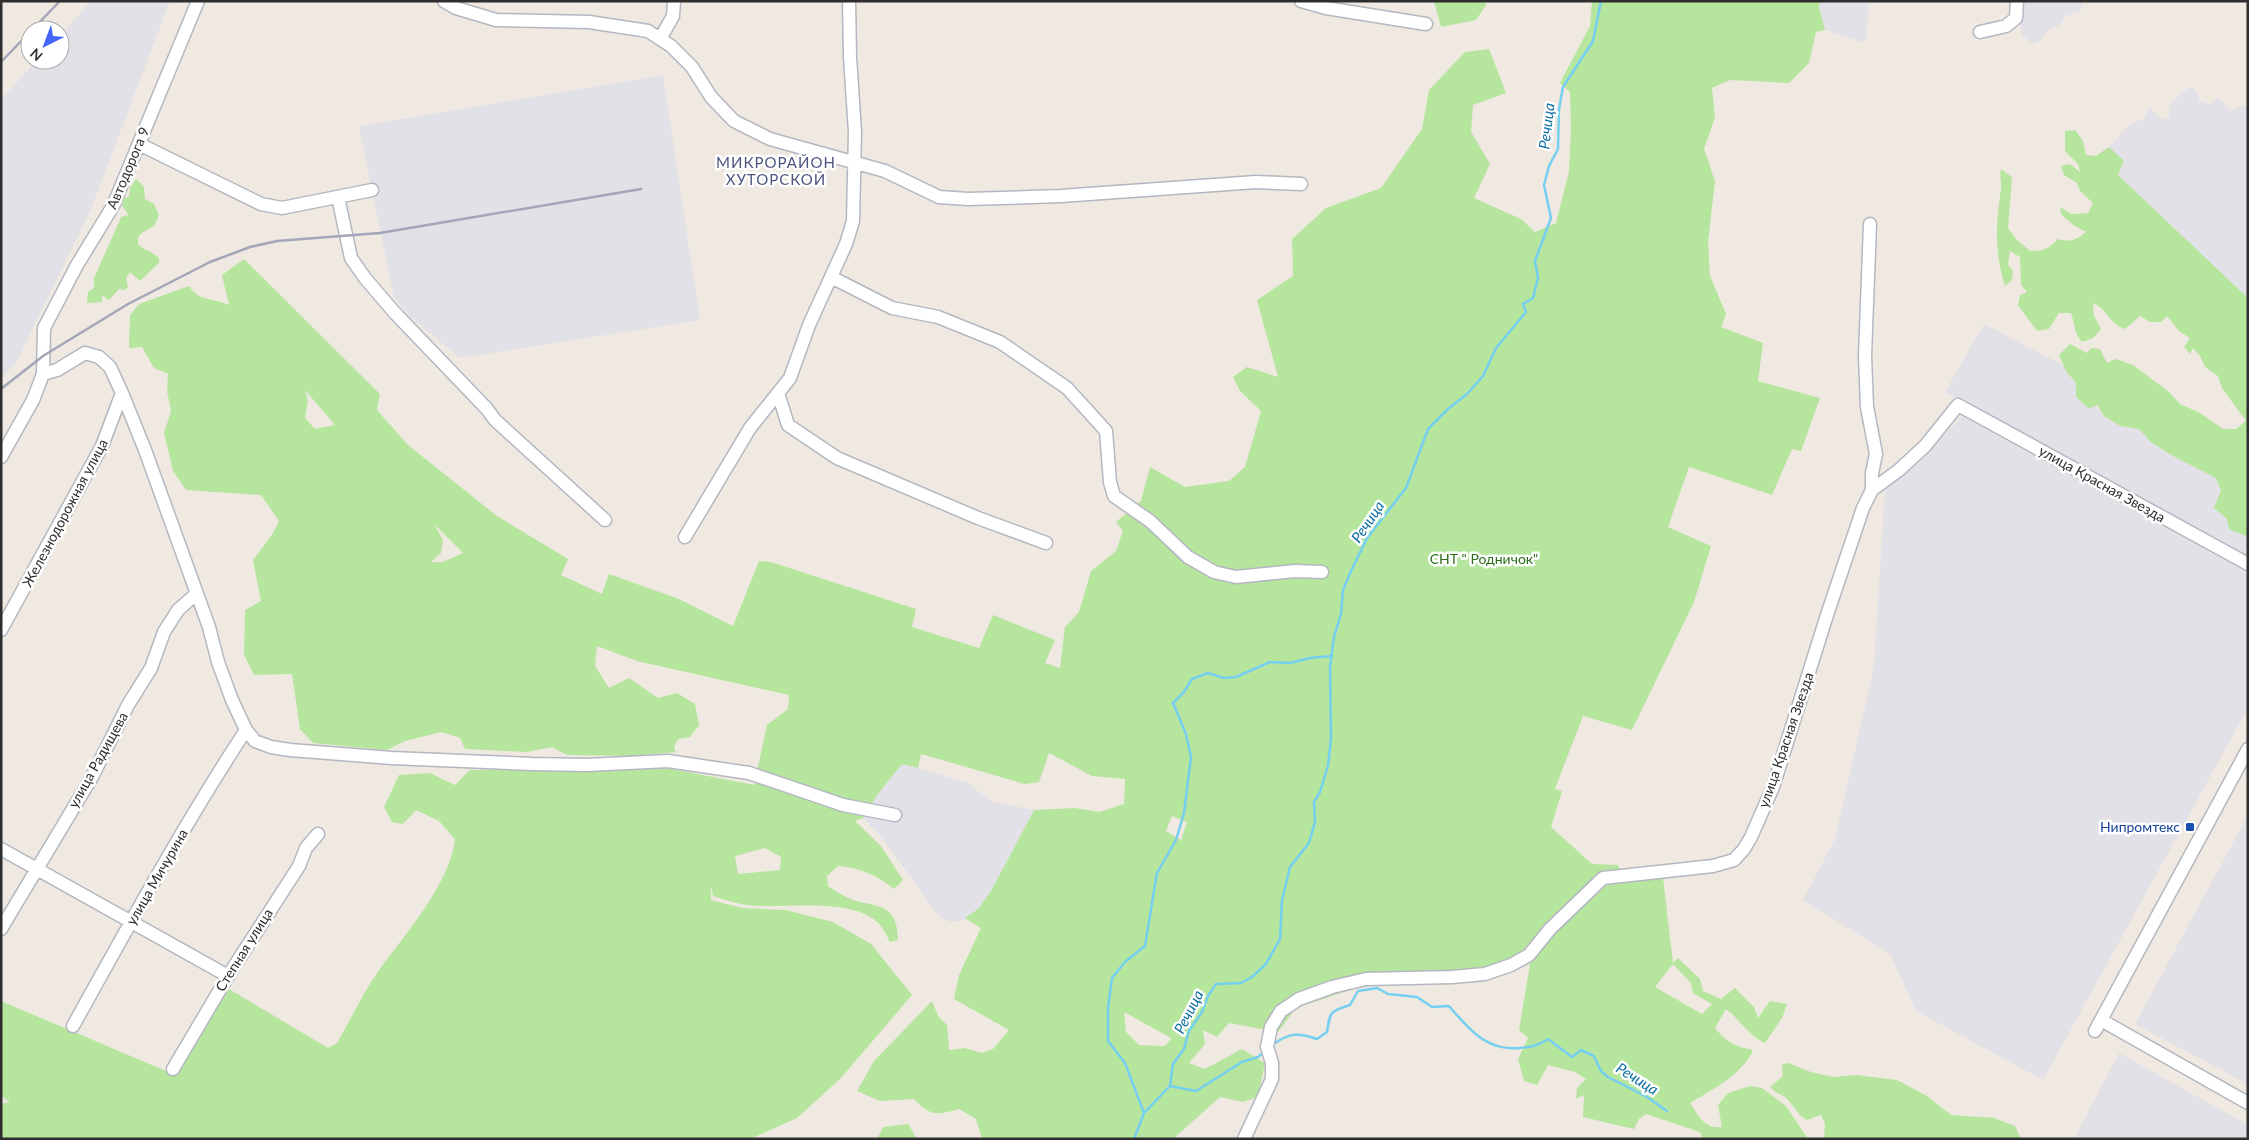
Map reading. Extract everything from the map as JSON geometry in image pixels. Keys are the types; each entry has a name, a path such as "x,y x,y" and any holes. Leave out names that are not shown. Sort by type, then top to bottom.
{"street":[{"name":"Автодорога 9","path":"44,374 44,328 77,265 113,206 198,1"},
{"path":"444,1 456,8 496,20 589,22 648,31 671,46 692,67 711,97 734,121 770,139 853,164 885,171 939,197 968,199 1134,192 1256,182 1301,184"},
{"path":"660,39 673,16 674,1"},
{"path":"684,537 750,428 790,378 809,325 846,244 853,221 855,132 850,57 849,1"},
{"path":"1301,1 1326,8 1426,24"},
{"path":"1980,32 2006,26 2016,18 2017,1"},
{"path":"139,144 261,204 282,208 372,190"},
{"path":"338,198 351,258 365,278 394,312 487,409 495,420 605,520"},
{"name":"улица Красная Звезда","path":"1244,1139 1272,1080 1272,1067 1268,1046 1271,1027 1282,1012 1299,999 1332,987 1366,978 1452,977 1485,974 1511,965 1529,955 1554,925 1603,878 1713,866 1734,860 1744,849 1773,788 1827,615 1863,508 1872,490 1872,473 1876,454 1867,407 1865,356 1870,224"},
{"path":"831,277 892,308 938,317 1000,342 1067,388 1106,431 1110,482 1114,496 1150,521 1188,557 1214,572 1236,577 1295,572 1322,572"},
{"path":"1,457 33,400 44,374 57,370 85,353 99,357 110,367 146,450 209,627 224,680 246,730 255,741 271,747 392,758 541,764 668,761 749,773 843,805 895,815"},
{"name":"Железнодорожная улица","path":"1,630 102,446 122,393"},
{"path":"778,393 788,425 837,458 978,518 1046,543"},
{"name":"улица Красная Звезда","path":"1872,490 1899,470 1925,446 1958,405 2248,564"},
{"name":"улица Радищева","path":"1,929 92,777 128,705 150,668 164,632 178,610 196,594"},
{"name":"улица Мичурина","path":"72,1026 131,921 221,768 246,730"},
{"path":"2248,749 2098,1026 2248,1103"},
{"name":"Степная улица","path":"174,1069 228,976 299,866 306,848 318,834"},
{"path":"1,849 228,976"}],"shaded area":[{"path":"91,1 170,1 91,209 16,363 1,378 1,100 28,70 70,70 70,24"},
{"path":"1820,1 1869,1 1866,39 1863,42 1825,30 1819,7"},
{"path":"2021,1 2083,1 2081,11 2066,16 2060,25 2047,31 2041,40 2033,44 2022,35 2019,22"},
{"path":"663,75 700,320 460,358 413,319 394,298 359,126"},
{"path":"2192,86 2198,93 2199,101 2211,105 2218,97 2232,111 2241,106 2248,107 2248,298 2118,175 2122,168 2109,147 2129,125 2143,119 2150,108 2163,120 2169,117 2170,105 2182,92"},
{"path":"1984,324 2063,365 2104,416 2120,426 2139,429 2151,442 2171,455 2216,478 2221,491 2215,508 2227,519 2230,529 2248,537 2248,560 1945,392"},
{"name":"Нипромтекс","path":"1963,417 2248,573 2248,708 2043,1080 1916,1011 1890,954 1803,900 1835,839 1874,667 1885,490"},
{"path":"902,764 966,782 993,802 1034,810 991,891 978,909 963,920 951,922 942,918 935,911 883,839 863,818 878,794"},
{"path":"2248,815 2248,1084 2135,1024"},
{"path":"2119,1053 2248,1125 2248,1139 2074,1139"}],"green space":[{"path":"1434,1 1485,1 1486,5 1476,20 1441,27"},
{"name":"СНТ \" Родничок\"","path":"1592,1 1820,1 1819,7 1825,30 1816,32 1809,63 1789,83 1730,80 1712,88 1715,117 1704,149 1715,181 1708,242 1710,276 1726,314 1721,327 1763,343 1758,381 1820,398 1801,451 1792,449 1772,495 1689,467 1668,527 1711,546 1694,602 1632,730 1583,716 1555,789 1562,791 1551,827 1592,864 1618,865 1625,881 1663,878 1673,963 1678,958 1700,979 1703,991 1721,999 1735,988 1754,1007 1758,1018 1770,1001 1787,1004 1782,1018 1765,1043 1749,1032 1726,1009 1715,1028 1732,1043 1753,1050 1742,1067 1734,1074 1690,1103 1699,1117 1706,1124 1722,1127 1718,1105 1728,1093 1750,1086 1762,1088 1786,1106 1808,1139 1703,1139 1700,1132 1646,1114 1639,1119 1634,1129 1583,1117 1584,1095 1576,1099 1577,1088 1586,1079 1575,1072 1548,1065 1537,1085 1524,1081 1518,1059 1528,1038 1519,1030 1530,964 1489,980 1416,985 1368,984 1296,1008 1278,1032 1229,1023 1217,1037 1203,1030 1205,1044 1189,1063 1205,1069 1242,1049 1265,1063 1258,1097 1243,1102 1220,1097 1173,1139 982,1139 976,1119 959,1109 935,1113 925,1109 914,1099 880,1101 857,1091 874,1061 932,1001 938,1016 947,1025 949,1050 964,1048 982,1053 993,1049 1009,1030 954,999 959,975 981,928 965,918 978,909 991,891 1034,810 1075,808 1099,812 1124,804 1125,779 1092,776 1049,753 1039,782 1025,784 921,754 918,768 902,764 878,794 863,818 855,821 881,846 903,880 894,889 868,873 854,868 838,866 827,876 828,886 855,901 881,907 888,911 897,927 898,940 890,942 884,930 875,920 851,910 820,906 756,906 743,904 713,896 711,886 711,900 742,908 786,910 833,922 871,944 912,995 840,1079 797,1118 750,1139 1,1139 1,1104 10,1102 1,1096 1,1001 173,1074 181,1066 229,989 328,1048 337,1043 373,979 425,908 445,873 452,856 455,839 439,821 416,810 403,824 392,822 384,807 399,775 430,773 455,785 470,770 672,769 754,785 767,725 788,709 789,695 637,661 597,646 595,666 609,688 629,678 658,698 677,693 695,704 699,725 690,737 678,739 674,747 676,752 631,756 567,755 552,747 527,752 465,749 460,738 442,732 405,741 387,750 313,743 300,729 292,674 254,675 244,655 245,610 261,601 253,560 273,533 279,521 261,495 186,490 173,471 164,433 171,411 167,391 168,374 154,368 142,347 129,348 130,315 139,304 189,286 197,295 229,305 222,275 244,259 380,394 377,410 408,445 497,516 568,559 561,575 602,594 609,574 679,599 733,626 759,561 771,562 916,609 912,627 979,648 993,615 1055,640 1045,663 1060,668 1065,627 1079,612 1091,571 1116,551 1123,531 1116,522 1141,501 1150,467 1185,487 1229,481 1245,467 1261,411 1240,391 1233,377 1247,367 1278,377 1257,300 1293,276 1292,239 1326,208 1381,188 1422,129 1429,90 1465,52 1489,49 1506,93 1473,105 1471,132 1490,164 1474,198 1521,219 1535,232 1556,223 1569,172 1571,129 1570,92 1560,83 1590,26","holes":["305,390 335,425 315,429 305,418 308,401","434,524 463,553 443,562 431,562 441,553 443,540","1172,816 1187,822 1181,840 1166,831","765,848 781,857 780,870 738,874 735,856","1673,964 1691,983 1693,993 1712,1004 1702,1014 1655,987","1124,1012 1171,1038 1165,1046 1139,1045 1126,1032"]},
{"path":"2075,130 2083,141 2086,155 2096,156 2109,147 2124,161 2118,175 2248,298 2248,537 2229,529 2227,519 2214,508 2221,491 2216,478 2171,455 2151,442 2139,429 2120,426 2104,416 2097,405 2089,409 2076,397 2076,383 2066,371 2059,355 2070,344 2087,353 2091,348 2100,349 2107,363 2116,359 2133,365 2169,392 2180,404 2200,413 2223,429 2236,429 2246,421 2222,388 2218,376 2205,367 2200,356 2193,348 2190,354 2184,347 2190,338 2179,331 2167,316 2161,322 2150,322 2140,316 2125,329 2115,324 2102,309 2093,303 2094,316 2101,329 2093,338 2082,342 2079,339 2071,313 2059,313 2049,329 2037,331 2018,305 2020,295 2027,292 2021,285 2020,257 2010,251 2008,265 2013,271 2012,280 2005,286 1999,261 1997,238 2001,169 2012,177 2008,228 2016,239 2030,251 2045,249 2051,246 2057,239 2075,239 2086,232 2072,224 2061,214 2060,207 2072,214 2088,213 2093,203 2080,191 2077,183 2064,175 2061,166 2070,164 2080,172 2078,164 2065,151 2065,131"},
{"path":"136,179 144,187 145,199 154,204 159,215 154,226 138,237 138,244 159,258 159,263 140,281 130,272 126,278 128,287 125,290 119,289 109,300 102,295 102,302 87,303 88,292 94,288 94,278 121,217 129,215 122,206 123,198 129,197 130,188"},
{"path":"1788,1063 1811,1072 1834,1077 1856,1075 1897,1080 1927,1096 1951,1115 1994,1118 2015,1126 2021,1139 1824,1139 1825,1124 1821,1115 1807,1120 1787,1099 1770,1087 1783,1076 1782,1064"},
{"path":"908,1124 917,1139 877,1139 883,1127"}],"waterway":[{"name":"Речица","path":"1134,1139 1144,1113 1170,1086 1173,1064 1184,1049 1189,1031 1202,1012 1208,996 1216,984 1241,983 1252,977 1266,964 1280,939 1282,900 1290,867 1309,843 1315,822 1314,802 1320,792 1328,766 1331,738 1330,667 1334,637 1341,614 1343,590 1367,538 1406,488 1428,429 1448,409 1467,394 1483,376 1496,348 1526,312 1523,304 1533,298 1538,278 1535,261 1551,218 1544,185 1549,166 1558,149 1559,109 1563,87 1593,41 1601,1"},
{"path":"1144,1113 1125,1063 1108,1041 1108,1008 1112,978 1125,962 1145,946 1157,873 1176,840 1184,813 1191,757 1186,734 1173,703 1184,692 1192,679 1208,673 1224,678 1236,677 1270,662 1290,663 1310,658 1332,656"},
{"name":"Речица","path":"1272,1045 1294,1035 1304,1035 1317,1039 1327,1032 1332,1013 1350,1005 1358,991 1377,988 1388,994 1417,997 1432,1007 1449,1006 1479,1037 1497,1046 1507,1048 1527,1047 1538,1045 1548,1039 1572,1057 1581,1050 1594,1056 1601,1071 1608,1077 1647,1097 1667,1111"},
{"name":"Речица","path":"1170,1086 1196,1091 1242,1062 1258,1057 1264,1052"}],"railway":[{"path":"42,20 60,1"},
{"path":"1,62 20,42"},
{"path":"1,389 43,356 128,304 210,262 250,247 277,241 380,233 641,189"}],"place":[{"name":"Нипромтекс","path":"2190,827"}],"district":[{"name":"МИКРОРАЙОН ХУТОРСКОЙ","path":"776,172"}]}
